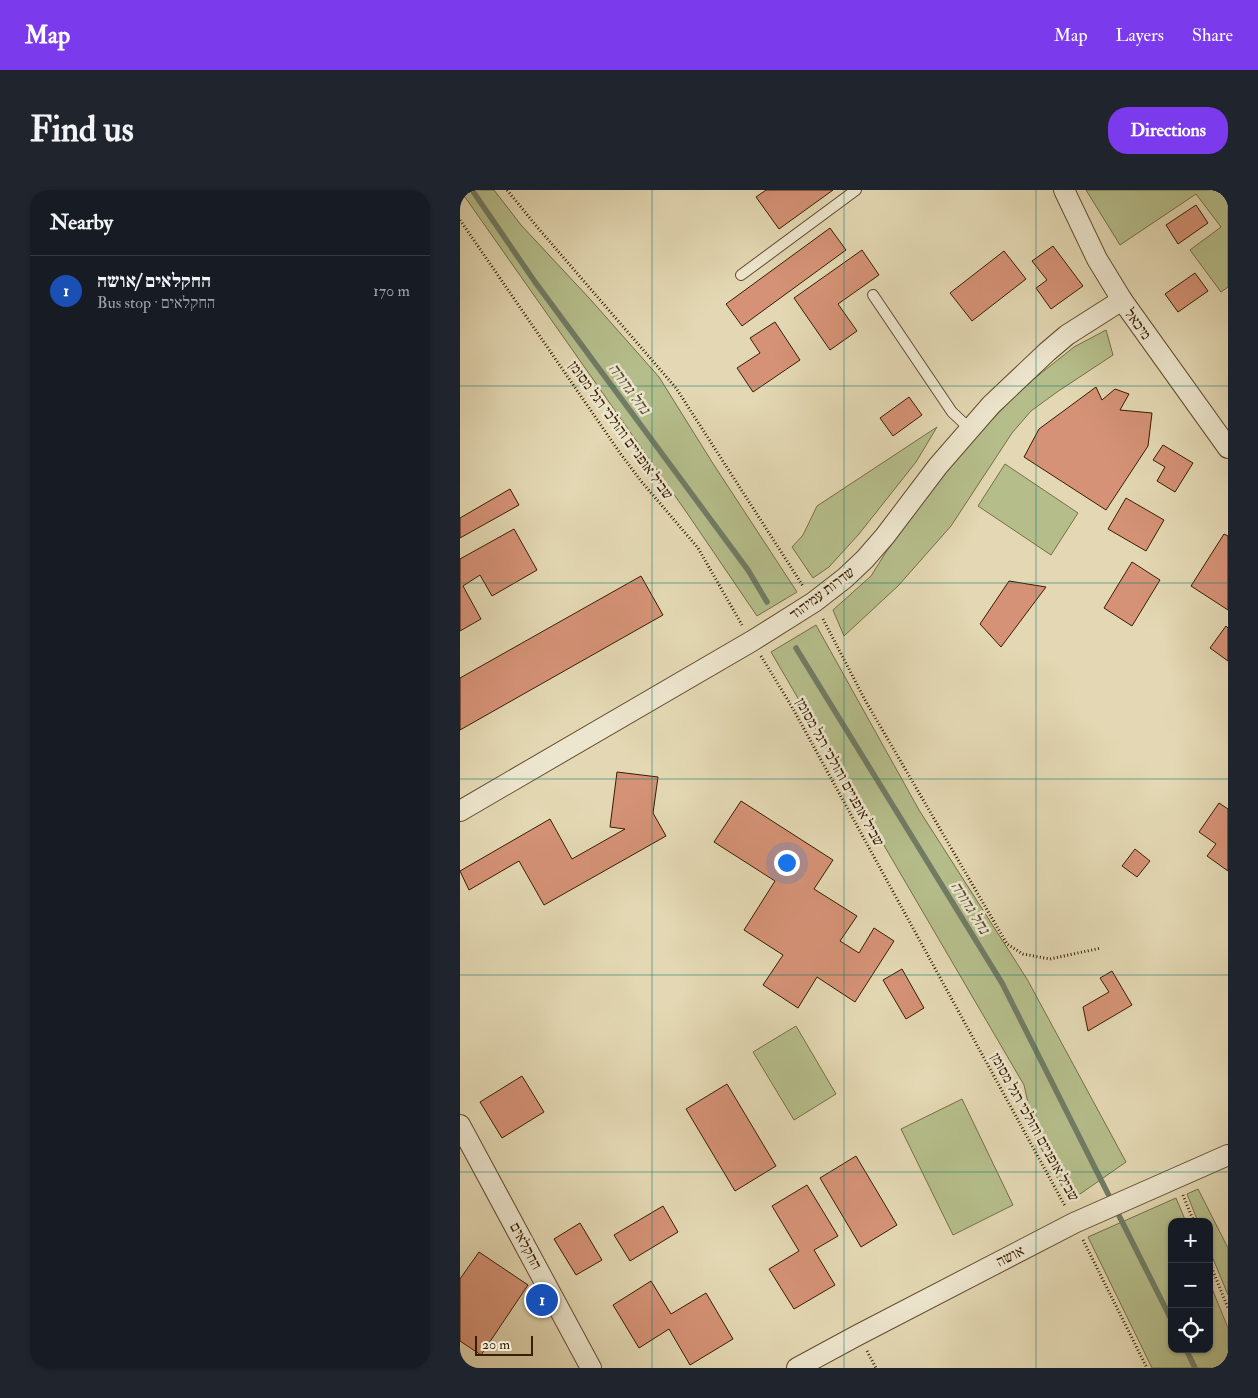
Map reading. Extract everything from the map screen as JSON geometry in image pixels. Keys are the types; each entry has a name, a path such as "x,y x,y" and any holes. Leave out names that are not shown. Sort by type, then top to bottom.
{"street":[{"name":"מיכאל","path":"1064,190 1097,258 1122,300 1228,448"},
{"name":"שדרות עמיהוד","path":"460,811 752,641 830,590 865,559 885,536 938,466 991,405 1067,335 1122,300"},
{"name":"החקלאים","path":"460,1125 591,1368"},
{"name":"אושה","path":"797,1368 1074,1223 1176,1178 1226,1160"}],"lane":[{"path":"741,275 856,190"},
{"path":"873,295 952,412 970,429"}],"path":[{"name":"שביל אופניים והולכי רגל מסומן","path":"460,220 620,453 641,481 698,548 792,707 1074,1223 1147,1368"},
{"path":"1176,1178 1192,1218"},
{"path":"1210,1263 1228,1308"}],"green space":[{"path":"460,190 494,190 521,225 659,377 797,592 757,616"},
{"path":"1086,190 1228,190 1228,287 1221,292 1190,250 1221,227 1196,194 1120,245"},
{"path":"1106,330 1113,355 1031,411 1012,433 951,526 898,586 844,636 833,610 871,576 886,552 964,448 1025,386 1074,347"},
{"path":"937,427 916,462 859,534 829,567 813,578 792,547 803,535 817,506"},
{"path":"1005,464 1078,513 1051,555 978,506"},
{"path":"816,625 919,810 1027,979 1126,1162 1070,1201 1036,1139 1024,1085 771,652"},
{"path":"796,1026 836,1094 794,1120 753,1052"},
{"path":"962,1099 1013,1205 953,1235 901,1129"},
{"path":"1198,1189 1213,1218 1196,1218 1187,1194"},
{"path":"1176,1198 1184,1218 1168,1218 1168,1353 1213,1353 1213,1291 1228,1328 1228,1368 1152,1368 1088,1237"},
{"path":"1213,1218 1228,1248 1228,1295 1213,1259"}],"building":[{"path":"766,190 833,190 779,229 756,197"},
{"path":"1196,205 1208,223 1178,244 1166,225"},
{"path":"830,228 846,250 742,326 726,304"},
{"path":"1053,246 1083,286 1051,309 1036,288 1047,280 1032,261"},
{"path":"862,250 879,275 838,304 857,331 830,350 794,298"},
{"path":"1004,251 1026,279 972,321 950,293"},
{"path":"1195,273 1208,291 1178,312 1165,294"},
{"path":"775,322 800,360 753,392 737,368 760,353 750,338"},
{"path":"1096,387 1102,400 1115,389 1129,394 1120,410 1152,413 1148,446 1106,510 1024,457 1039,429"},
{"path":"909,397 922,415 893,436 880,418"},
{"path":"1163,445 1193,463 1175,492 1157,481 1165,467 1153,460"},
{"path":"510,489 519,505 460,538 460,518"},
{"path":"1126,498 1164,520 1146,551 1108,529"},
{"path":"514,529 537,570 492,596 480,575 463,586 481,619 460,631 460,559"},
{"path":"1224,534 1228,536 1228,610 1191,586"},
{"path":"1132,562 1160,580 1132,626 1104,608"},
{"path":"641,576 663,615 460,730 460,678"},
{"path":"1009,581 1046,587 1001,647 980,624"},
{"path":"1226,626 1228,628 1228,661 1210,648"},
{"path":"617,772 658,777 653,813 666,836 544,905 519,861 469,890 460,871 550,819 572,859 625,829 610,827"},
{"path":"741,801 833,860 814,889 857,916 840,941 859,953 874,928 894,941 855,1002 817,977 798,1008 763,985 783,955 744,930 775,881 714,842"},
{"path":"1219,803 1228,809 1228,871 1207,856 1216,844 1199,832"},
{"path":"1135,849 1150,861 1137,877 1122,866"},
{"path":"902,969 924,1008 906,1019 883,980"},
{"path":"1112,971 1132,1005 1088,1031 1083,1007 1109,992 1100,978"},
{"path":"522,1076 544,1112 502,1138 480,1102"},
{"path":"727,1084 776,1166 735,1191 686,1109"},
{"path":"856,1156 897,1225 861,1247 820,1178"},
{"path":"807,1185 838,1236 814,1250 835,1285 794,1309 769,1269 799,1251 772,1206"},
{"path":"663,1206 678,1232 630,1261 614,1235"},
{"path":"580,1223 602,1260 576,1275 554,1239"},
{"path":"479,1252 528,1285 481,1355 460,1341 460,1279"},
{"path":"651,1281 671,1314 706,1293 733,1339 690,1365 669,1329 639,1348 613,1305"}],"waterway":[{"name":"נחל גדורה","path":"472,190 535,282 748,570 767,602"},
{"name":"נחל גדורה","path":"796,648 1002,983 1168,1313"},
{"path":"1188,1353 1195,1368"}],"place":[{"name":"החקלאים /אושה","path":"542,1300"}]}
